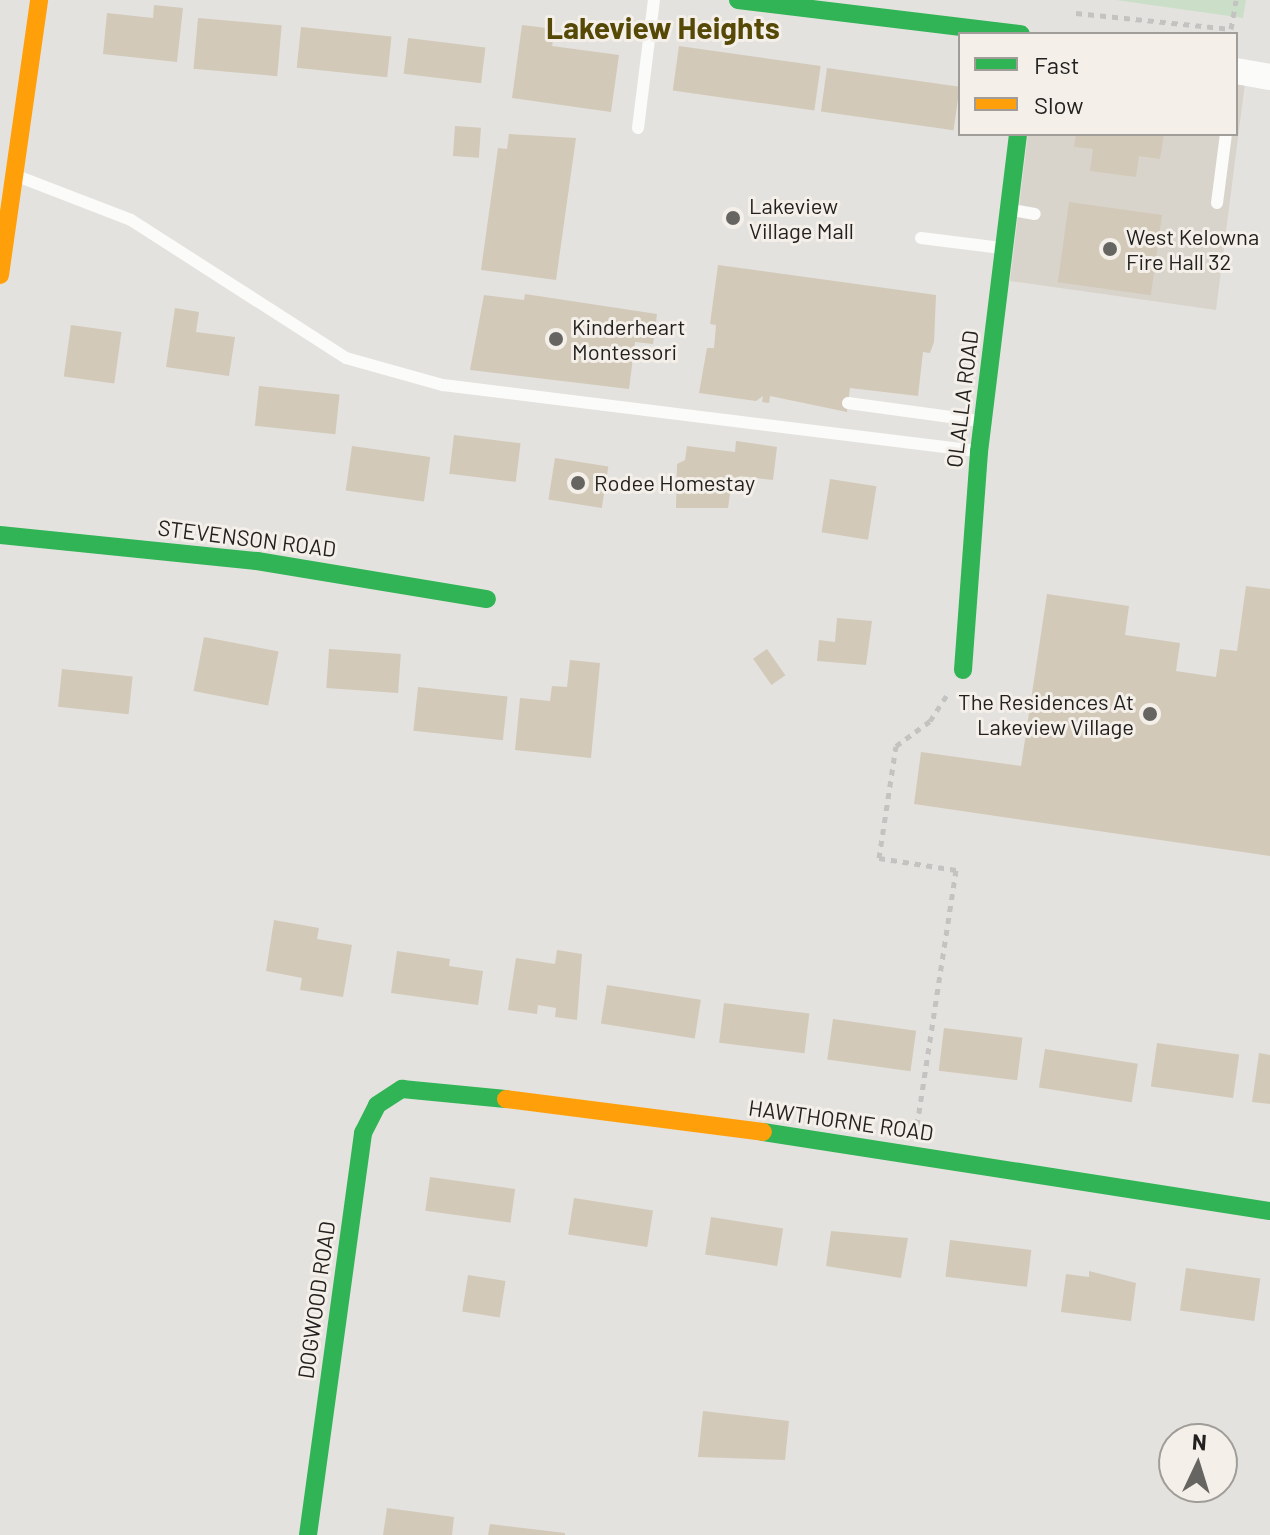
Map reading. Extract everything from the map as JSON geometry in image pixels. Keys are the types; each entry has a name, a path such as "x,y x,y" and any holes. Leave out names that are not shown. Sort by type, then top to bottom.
{"street":[{"path":"0,275 17,176 39,0"},
{"path":"738,0 1004,32"},
{"path":"1238,71 1270,77"},
{"name":"OLALLA ROAD","path":"963,670 979,452 1018,136"},
{"name":"STEVENSON ROAD","path":"0,535 257,561 487,599"},
{"name":"HAWTHORNE ROAD","path":"402,1089 612,1109 1270,1211"},
{"name":"DOGWOOD ROAD","path":"308,1535 363,1133 377,1105 402,1089"}],"lane":[{"path":"638,128 654,0"},
{"path":"1217,203 1226,136"},
{"path":"17,176 131,220 346,358 443,385 979,452"},
{"path":"1009,210 1035,214"},
{"path":"921,238 1005,248"},
{"path":"848,403 983,422"}],"path":[{"path":"1076,13 1231,29 1236,0"},
{"path":"912,1154 956,870 879,858 896,746 930,721 963,670"}],"shaded area":[{"path":"1238,81 1245,83 1216,310 1010,281 1028,136 1238,136"}],"green space":[{"path":"1116,0 1246,0 1243,18"}],"building":[{"path":"154,5 183,8 177,62 103,54 107,13 153,18"},
{"path":"198,18 282,25 277,76 194,69"},
{"path":"522,25 555,29 552,46 619,55 611,112 512,98"},
{"path":"301,27 392,37 387,77 297,68"},
{"path":"408,38 485,48 481,83 404,74"},
{"path":"679,46 821,66 814,110 673,91"},
{"path":"827,68 958,86 954,130 821,112"},
{"path":"455,126 481,128 479,158 453,156"},
{"path":"509,134 576,138 556,280 481,270 498,148 507,149"},
{"path":"1076,136 1164,136 1160,159 1139,156 1136,177 1090,171 1093,149 1074,147"},
{"name":"West Kelowna Fire Hall 32","path":"1069,202 1162,215 1151,295 1058,282"},
{"path":"718,265 936,295 934,342 930,353 923,352 918,396 850,388 847,412 770,396 769,403 762,402 763,396 756,401 699,393 707,348 714,348 716,325 710,324"},
{"path":"525,294 657,314 653,344 635,342 629,389 470,370 484,295 524,300"},
{"path":"175,308 199,312 196,332 235,337 229,376 166,367"},
{"path":"71,325 122,332 114,384 64,376"},
{"path":"259,386 340,394 335,434 255,426"},
{"path":"454,435 521,443 516,482 449,474"},
{"path":"736,441 777,447 773,480 740,476 731,487 728,508 676,508 677,464 685,460 687,446 735,452"},
{"path":"352,446 430,457 424,502 346,491"},
{"name":"Rodee Homestay","path":"555,458 608,466 602,508 548,499"},
{"path":"830,479 876,486 868,540 822,532"},
{"name":"The Residences At Lakeview Village","path":"1246,586 1270,589 1270,856 914,804 921,752 1021,766 1047,594 1129,606 1125,635 1180,643 1176,671 1216,677 1220,649 1237,651"},
{"path":"837,618 872,621 866,665 817,661 819,640 835,642"},
{"path":"204,637 279,652 268,705 194,691"},
{"path":"329,649 401,654 398,693 326,688"},
{"path":"767,649 785,675 771,685 753,659"},
{"path":"570,660 600,663 591,758 515,750 520,698 550,701 552,686 567,687"},
{"path":"62,669 133,676 129,714 58,707"},
{"path":"418,687 508,696 503,740 413,731"},
{"path":"274,920 319,928 317,939 352,945 343,997 300,990 302,978 266,971"},
{"path":"557,950 582,954 577,1020 555,1017 556,1008 538,1005 537,1014 508,1010 516,958 555,964"},
{"path":"397,951 450,959 449,966 483,971 478,1005 391,993"},
{"path":"607,985 701,1000 695,1038 601,1024"},
{"path":"724,1003 809,1013 804,1053 719,1043"},
{"path":"833,1019 916,1031 910,1071 827,1060"},
{"path":"944,1028 1022,1038 1017,1080 939,1071"},
{"path":"1157,1043 1239,1055 1233,1098 1151,1087"},
{"path":"1045,1049 1138,1064 1132,1102 1039,1088"},
{"path":"1259,1053 1270,1055 1270,1104 1252,1102"},
{"path":"430,1177 515,1189 510,1223 425,1211"},
{"path":"574,1198 653,1211 647,1247 568,1235"},
{"path":"711,1217 783,1228 777,1266 705,1255"},
{"path":"831,1231 908,1238 901,1278 826,1266"},
{"path":"950,1240 1031,1250 1027,1287 945,1277"},
{"path":"1186,1268 1260,1278 1254,1321 1180,1311"},
{"path":"1089,1271 1136,1283 1131,1321 1061,1312 1066,1274 1089,1277"},
{"path":"468,1275 506,1281 500,1317 462,1312"},
{"path":"703,1411 789,1421 785,1460 698,1457"},
{"path":"387,1508 454,1517 452,1535 383,1535"},
{"path":"490,1524 565,1533 565,1535 488,1535"}],"traffic: fast":[{"path":"738,0 1004,32"},
{"path":"963,670 979,452 1018,136"},
{"path":"0,535 257,561 487,599"},
{"path":"308,1535 363,1133 377,1105 402,1089 506,1099"},
{"path":"763,1132 1270,1211"}],"traffic: slow":[{"path":"0,275 39,0"},
{"path":"506,1099 763,1132"}],"place":[{"name":"Lakeview Village Mall","path":"733,218"},
{"name":"West Kelowna Fire Hall 32","path":"1110,249"},
{"name":"Kinderheart Montessori","path":"556,339"},
{"name":"Rodee Homestay","path":"578,483"},
{"name":"The Residences At Lakeview Village","path":"1150,714"}],"district":[{"name":"Lakeview Heights","path":"663,27"}]}
